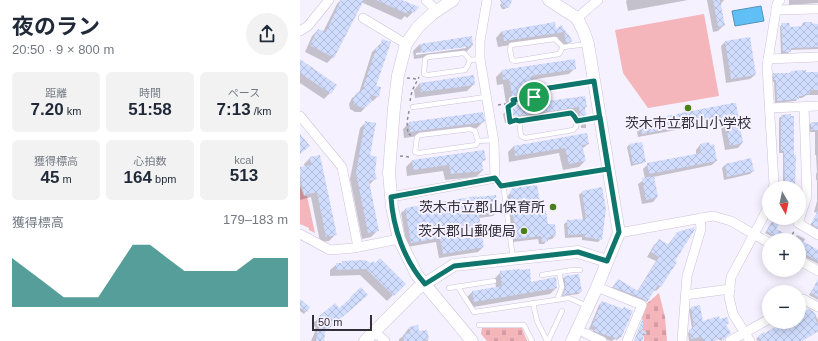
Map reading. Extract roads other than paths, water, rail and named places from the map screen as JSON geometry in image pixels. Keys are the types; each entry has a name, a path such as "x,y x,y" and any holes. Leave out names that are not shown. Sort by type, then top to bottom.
{"street":[{"path":"300,31 308,26 329,0"},
{"path":"426,0 436,11"},
{"path":"452,0 436,11 418,27 406,44 398,75 389,173 392,207 399,239 417,275 472,341"},
{"path":"391,197 495,178 493,140 480,59 480,41 487,0"},
{"path":"549,0 577,18 588,44 619,232 597,287 572,341"},
{"path":"577,18 598,0"},
{"path":"774,181 767,66 777,4 780,0"},
{"path":"776,10 818,9"},
{"path":"363,18 406,44"},
{"path":"768,59 818,57"},
{"path":"770,108 818,106"},
{"path":"804,107 807,196 798,224 818,235"},
{"path":"300,116 342,167 358,247"},
{"path":"619,232 713,216 732,221 762,239"},
{"path":"682,341 687,276 701,229 700,218"},
{"path":"750,341 733,314 729,297 731,277 762,219"},
{"path":"300,234 330,250 358,247 399,239"},
{"path":"365,341 417,289 454,266 578,252 607,261"},
{"path":"806,264 818,271"},
{"path":"597,287 642,305 627,341"},
{"path":"686,296 730,289"},
{"path":"806,301 818,307"},
{"path":"730,341 762,323"},
{"path":"375,332 385,341"},
{"path":"585,333 602,341"}],"lane":[{"path":"555,38 563,47 559,54 515,61 512,60 510,50 511,46 555,38"},
{"path":"563,47 588,44"},
{"path":"464,53 470,60 465,70 428,75 424,74 426,59 428,57 464,53"},
{"path":"470,60 480,59"},
{"path":"536,90 594,81"},
{"path":"413,107 486,97"},
{"path":"571,113 577,121 576,128 573,130 525,138 521,136 519,121 571,113"},
{"path":"577,121 600,117"},
{"path":"478,141 475,131 470,128 420,135 417,137 415,152 419,153 476,145 478,141 493,140"},
{"path":"569,175 608,169"},
{"path":"495,178 504,190 513,259"},
{"path":"542,275 580,270"},
{"path":"558,300 562,287 559,272"},
{"path":"449,288 494,281"},
{"path":"458,287 474,312 569,298 587,306"},
{"path":"533,303 537,321 547,341"},
{"path":"547,341 562,311"},
{"path":"479,325 524,325 532,341"}],"water":[{"path":"761,6 764,21 735,26 732,11"}],"place":[{"name":"茨木市立郡山小学校","path":"688,108"},
{"name":"茨木市立郡山保育所","path":"553,207"},
{"name":"茨木郡山郵便局","path":"524,231"}]}
